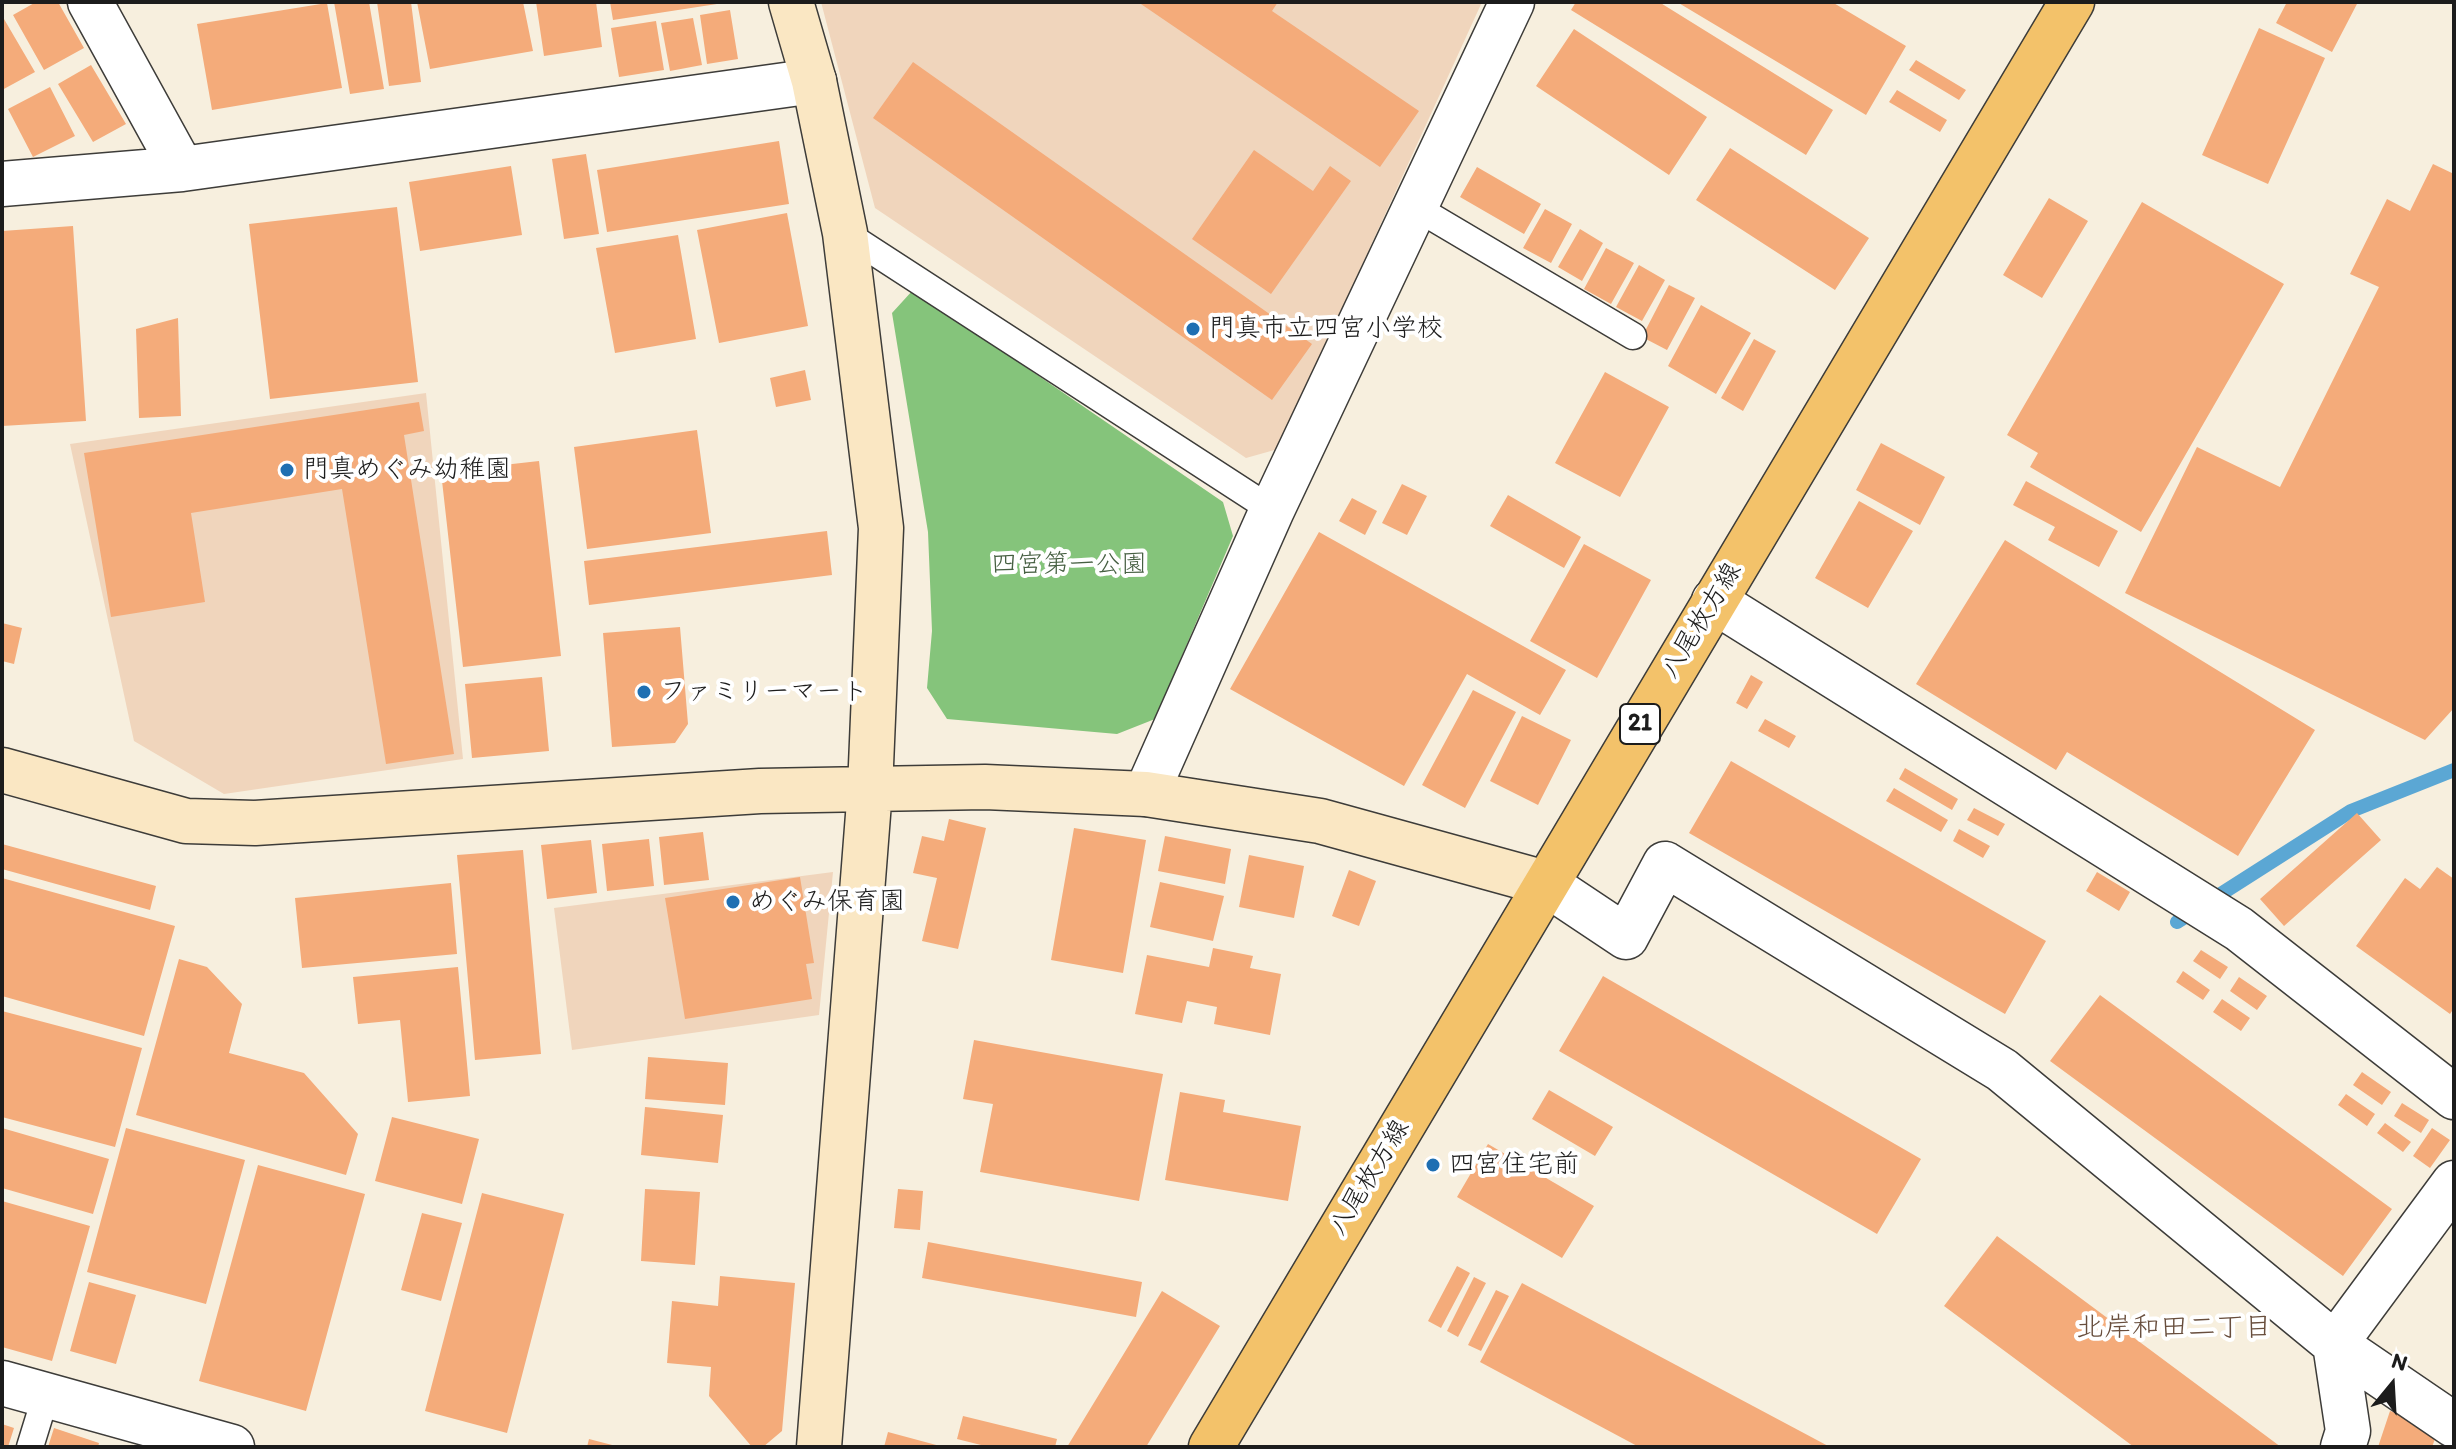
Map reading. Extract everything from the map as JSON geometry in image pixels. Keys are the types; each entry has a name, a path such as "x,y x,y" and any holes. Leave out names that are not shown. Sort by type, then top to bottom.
{"main road":[{"name":"八尾枚方線","path":"1211,1447 2072,2"}],"street":[{"path":"90,2 182,169"},
{"path":"791,2 814,81 845,233 881,528 870,789 819,1447"},
{"path":"1146,794 1272,510 1512,2"},
{"path":"6,174 182,169 814,81"},
{"path":"1714,601 2239,929 2454,1097"},
{"path":"2,770 186,821 255,823 760,791 985,787 1146,794 1320,821 1545,883 1626,937 1665,864 2002,1070 2335,1344 2454,1425"},
{"path":"2343,1447 2348,1431 2335,1344 2454,1183"},
{"path":"2,1383 232,1447"}],"lane":[{"path":"1415,207 1633,336"},
{"path":"845,233 1272,510"},
{"path":"30,1447 46,1395"}],"shaded area":[{"name":"門真市立四宮小学校","path":"821,2 1482,2 1278,449 1246,458 875,208"},
{"path":"426,393 463,759 224,794 134,741 70,444"},
{"path":"833,872 819,1015 572,1050 554,908"}],"green space":[{"name":"四宮第一公園","path":"913,290 1223,502 1233,536 1155,719 1117,734 947,719 927,688 932,631 928,532 892,313"}],"building":[{"path":"36,2 58,2 84,48 44,70 13,15"},
{"path":"334,2 369,2 384,89 350,94"},
{"path":"377,2 411,2 421,82 389,86"},
{"path":"417,2 523,2 533,51 430,69"},
{"path":"536,2 596,2 602,47 544,56"},
{"path":"610,2 716,2 717,4 613,20"},
{"path":"1138,2 1278,2 1272,11 1419,111 1380,167"},
{"path":"1576,2 1659,2 1833,110 1806,155 1571,10"},
{"path":"1677,2 1832,2 1906,46 1866,115"},
{"path":"2287,2 2358,2 2332,52 2276,23"},
{"path":"327,3 342,88 212,110 197,24"},
{"path":"730,10 738,59 707,64 700,15"},
{"path":"693,18 702,65 670,71 661,23"},
{"path":"2,20 35,72 2,90"},
{"path":"656,21 664,70 619,77 611,28"},
{"path":"2259,28 2325,58 2268,184 2202,155"},
{"path":"1574,29 1707,117 1669,175 1536,86"},
{"path":"1916,60 1966,90 1959,100 1909,70"},
{"path":"913,62 1312,344 1272,400 873,118"},
{"path":"91,65 126,124 93,142 58,84"},
{"path":"50,87 75,136 33,157 8,109"},
{"path":"1897,90 1947,120 1940,132 1889,102"},
{"path":"779,141 789,204 607,232 597,170"},
{"path":"1730,148 1869,238 1835,290 1696,200"},
{"path":"1254,150 1313,191 1330,166 1351,181 1271,294 1192,239"},
{"path":"586,154 599,234 564,239 552,159"},
{"path":"2433,164 2454,174 2454,708 2425,740 2125,593 2197,447 2280,487 2379,287 2350,274 2387,199 2410,211"},
{"path":"511,166 522,235 420,251 409,182"},
{"path":"1477,167 1541,204 1524,234 1460,197"},
{"path":"2049,198 2088,221 2042,298 2003,275"},
{"path":"2142,202 2284,284 2141,532 2030,467 2038,453 2007,435"},
{"path":"397,207 418,382 270,399 249,224"},
{"path":"1545,209 1572,224 1551,263 1523,248"},
{"path":"787,213 808,326 719,343 697,230"},
{"path":"73,226 86,421 2,426 2,231"},
{"path":"1580,229 1603,243 1582,281 1558,267"},
{"path":"678,235 696,339 615,353 596,248"},
{"path":"1606,248 1634,263 1611,304 1584,289"},
{"path":"1639,265 1665,280 1642,321 1616,307"},
{"path":"1669,285 1695,298 1667,350 1642,337"},
{"path":"1701,305 1751,333 1716,394 1668,366"},
{"path":"178,318 181,416 139,418 136,329"},
{"path":"1754,339 1776,351 1743,411 1721,398"},
{"path":"805,370 811,400 776,407 770,378"},
{"path":"1605,372 1669,407 1620,497 1555,463"},
{"path":"419,402 424,431 404,435 454,754 386,764 342,489 191,513 205,602 111,617 84,453"},
{"path":"697,430 711,533 587,549 574,447"},
{"path":"1881,443 1945,477 1920,525 1856,490"},
{"path":"539,461 561,656 463,667 441,472"},
{"path":"2026,481 2118,531 2099,567 2048,540 2055,527 2013,505"},
{"path":"1402,484 1427,496 1407,535 1382,523"},
{"path":"1508,495 1581,537 1564,568 1490,526"},
{"path":"1352,498 1377,511 1365,535 1339,521"},
{"path":"1859,501 1913,531 1868,608 1815,578"},
{"path":"827,531 832,575 589,605 584,561"},
{"path":"1319,532 1566,670 1540,715 1467,674 1404,786 1230,689"},
{"path":"2005,540 2315,730 2238,856 2067,752 2056,770 1916,684"},
{"path":"1584,544 1651,580 1597,678 1530,641"},
{"path":"2,623 22,628 14,664 2,661"},
{"path":"680,627 688,724 675,743 612,747 603,633"},
{"path":"1751,675 1763,682 1747,709 1736,703"},
{"path":"542,677 549,751 472,758 465,684"},
{"path":"1473,690 1516,712 1465,808 1422,785"},
{"path":"1522,716 1571,740 1538,805 1490,781"},
{"path":"1765,719 1796,736 1789,748 1758,731"},
{"path":"1731,761 2046,941 2005,1014 1689,833"},
{"path":"1905,768 1958,799 1952,810 1899,779"},
{"path":"1894,788 1948,820 1941,832 1886,801"},
{"path":"1974,808 2005,824 1998,836 1967,820"},
{"path":"2357,813 2381,840 2284,926 2260,899"},
{"path":"949,819 986,828 958,949 922,941 937,878 913,873 922,836 944,841"},
{"path":"1074,828 1146,840 1123,973 1051,960"},
{"path":"1959,829 1990,846 1983,858 1953,841"},
{"path":"703,832 709,880 664,885 659,837"},
{"path":"1165,836 1231,849 1225,884 1158,871"},
{"path":"649,839 654,886 607,891 602,844"},
{"path":"591,840 597,893 547,899 541,845"},
{"path":"2,844 156,886 150,910 2,869"},
{"path":"523,850 541,1054 475,1060 457,855"},
{"path":"1249,855 1304,866 1294,918 1239,907"},
{"path":"2437,867 2454,879 2454,1008 2450,1014 2356,946 2405,878 2420,889"},
{"path":"1349,870 1376,881 1359,926 1332,916"},
{"path":"2097,872 2130,892 2119,911 2086,891"},
{"path":"800,877 814,963 806,964 812,999 685,1019 665,898"},
{"path":"2,878 175,926 144,1036 2,996"},
{"path":"1160,882 1224,896 1213,941 1150,927"},
{"path":"451,883 457,954 302,968 295,898"},
{"path":"1213,948 1253,956 1250,968 1281,974 1270,1035 1214,1024 1217,1007 1187,1001 1182,1023 1135,1014 1147,955 1209,967"},
{"path":"2201,950 2228,967 2220,979 2193,961"},
{"path":"179,959 207,967 242,1004 229,1053 304,1073 358,1134 346,1175 136,1115"},
{"path":"458,967 470,1096 408,1102 400,1020 358,1024 353,977"},
{"path":"2183,971 2210,990 2203,1000 2176,982"},
{"path":"1603,976 1921,1159 1877,1234 1559,1051"},
{"path":"2239,977 2267,996 2257,1010 2230,991"},
{"path":"2100,995 2392,1209 2343,1276 2050,1061"},
{"path":"2222,999 2250,1018 2241,1031 2213,1012"},
{"path":"2,1011 142,1048 115,1147 2,1117"},
{"path":"974,1040 1163,1074 1139,1201 980,1172 993,1104 963,1099"},
{"path":"648,1057 728,1063 725,1105 645,1099"},
{"path":"2362,1072 2391,1092 2382,1105 2353,1085"},
{"path":"1549,1090 1613,1127 1595,1156 1532,1119"},
{"path":"1180,1092 1225,1100 1223,1112 1301,1126 1288,1201 1165,1180"},
{"path":"2346,1094 2375,1114 2367,1126 2338,1105"},
{"path":"2402,1103 2429,1120 2421,1133 2394,1116"},
{"path":"645,1107 723,1115 718,1163 641,1155"},
{"path":"392,1117 479,1139 462,1204 375,1181"},
{"path":"2385,1123 2411,1142 2403,1152 2377,1133"},
{"path":"2,1128 109,1159 93,1214 2,1188"},
{"path":"126,1128 245,1160 206,1304 87,1272"},
{"path":"2432,1128 2450,1140 2430,1168 2413,1156"},
{"path":"1488,1144 1594,1206 1562,1258 1457,1197"},
{"path":"258,1165 365,1194 306,1411 199,1381"},
{"path":"645,1189 700,1192 695,1265 641,1261"},
{"path":"898,1189 923,1191 920,1230 894,1228"},
{"path":"482,1193 564,1214 507,1433 425,1411"},
{"path":"2,1201 90,1226 52,1361 2,1347"},
{"path":"422,1213 462,1223 441,1301 401,1290"},
{"path":"1997,1236 2281,1447 2134,1447 1944,1306"},
{"path":"928,1242 1142,1282 1136,1317 922,1278"},
{"path":"1457,1266 1470,1273 1441,1328 1428,1321"},
{"path":"720,1276 795,1283 782,1431 763,1447 752,1447 709,1396 711,1367 667,1363 672,1301 718,1306"},
{"path":"1474,1277 1486,1283 1458,1337 1447,1331"},
{"path":"89,1282 136,1295 116,1364 70,1351"},
{"path":"1522,1283 1830,1447 1639,1447 1480,1362"},
{"path":"1496,1290 1509,1296 1481,1351 1468,1345"},
{"path":"1162,1291 1220,1326 1146,1447 1067,1447"},
{"path":"2390,1411 2439,1428 2432,1447 2378,1447"},
{"path":"963,1416 1057,1439 1055,1447 989,1447 957,1439"},
{"path":"2,1424 14,1428 8,1447 2,1447"},
{"path":"54,1428 99,1443 98,1447 48,1447"},
{"path":"888,1432 940,1446 940,1447 884,1447"},
{"path":"589,1439 616,1446 616,1447 587,1447"}],"waterway":[{"path":"2177,922 2351,811 2454,770"}],"place":[{"name":"門真市立四宮小学校","path":"1193,329"},
{"name":"門真めぐみ幼稚園","path":"287,470"},
{"name":"ファミリーマート","path":"644,692"},
{"name":"めぐみ保育園","path":"733,902"},
{"name":"四宮住宅前","path":"1433,1165"}],"district":[{"name":"北岸和田二丁目","path":"2174,1329"}]}
